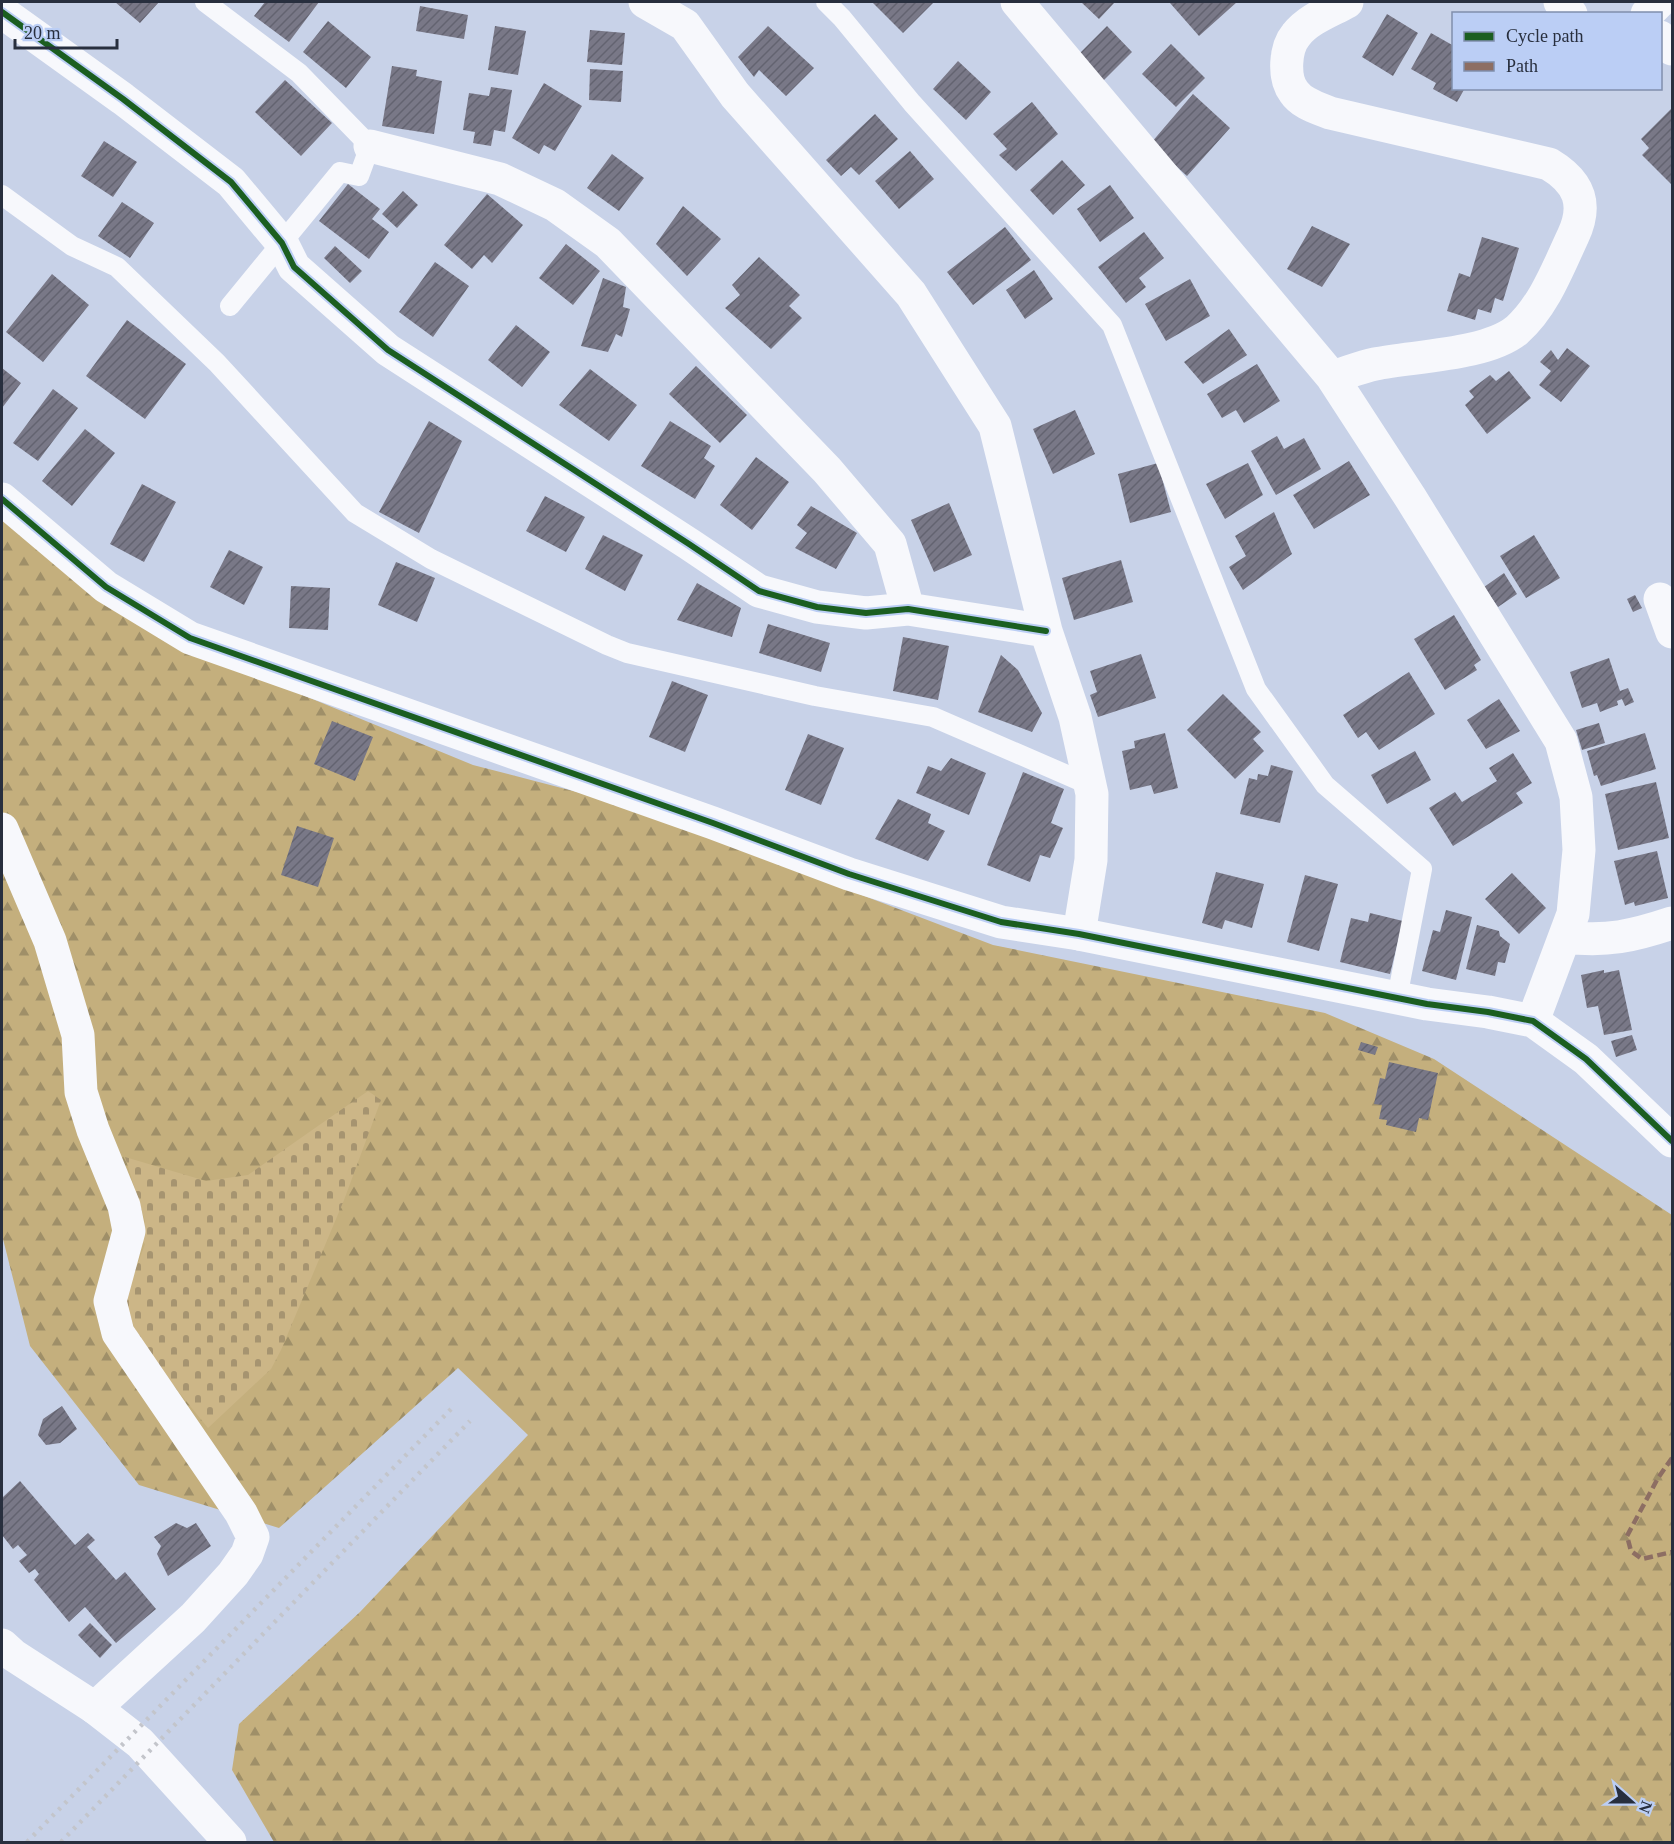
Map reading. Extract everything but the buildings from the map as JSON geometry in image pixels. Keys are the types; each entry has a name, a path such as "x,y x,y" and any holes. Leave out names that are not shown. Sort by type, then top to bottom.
{"street":[{"path":"645,2 685,25 735,95 911,294 995,426 1046,631 1076,717 1092,795 1091,860 1079,934"},
{"path":"1017,2 1332,377 1410,497 1561,741 1576,796 1580,850 1573,914 1533,1021"},
{"path":"1332,377 1374,364 1437,355 1502,340 1517,329 1539,304 1579,223 1581,205 1573,185 1564,173 1550,164 1330,113 1306,103 1293,92 1287,71 1286,54 1295,35 1309,23 1347,2"},
{"path":"2,12 123,99 231,182 282,243 294,267 387,350 679,537 759,591 817,607 866,613 908,609 1046,631"},
{"path":"370,146 500,179 555,205 608,243 827,470 890,544 908,609"},
{"path":"2,499 106,587 190,638 713,823 849,874 1001,922 1079,934 1397,998 1533,1021 1586,1059 1672,1142"},
{"path":"1660,599 1672,632"},
{"path":"2,829 50,941 78,1035 81,1092 93,1130 124,1206 129,1231 110,1301 118,1333 241,1513 253,1537 247,1554 233,1574 200,1611 96,1708"},
{"path":"1565,937 1592,940 1633,936 1672,923"},
{"path":"2,1645 13,1655 96,1708 141,1743 230,1842"}],"lane":[{"path":"205,2 299,73 370,146 359,176 340,172 230,306"},
{"path":"826,2 842,18 912,103 1112,325 1256,689 1325,785 1422,869 1397,998"},
{"path":"2,195 72,246 117,267 217,363 355,513 431,558 607,645 627,652 682,667 815,696 933,717 1090,785"}],"green space":[{"path":"2,514 152,633 473,765 623,804 993,945 1325,1013 1434,1059 1672,1215 1672,1842 274,1842 232,1770 239,1724 360,1612 528,1435 458,1368 279,1528 139,1485 30,1346 2,1235"},
{"path":"368,1091 381,1100 344,1200 281,1350 271,1369 208,1428 143,1348 124,1302 145,1244 140,1239 145,1221 125,1157 206,1181 248,1175"}],"railway":[{"path":"27,1842 455,1405"},
{"path":"61,1842 470,1421"}],"marked path":[{"path":"1672,1458 1658,1478 1627,1536 1631,1551 1642,1559 1672,1552"}],"cycle path":[{"path":"2,12 123,99 231,182 282,243 294,267 388,350 759,591 817,607 866,613 908,609 1046,631"},
{"path":"2,499 106,587 190,638 713,823 849,874 1001,922 1079,934 1427,1004 1533,1021 1586,1059 1672,1141"}]}
